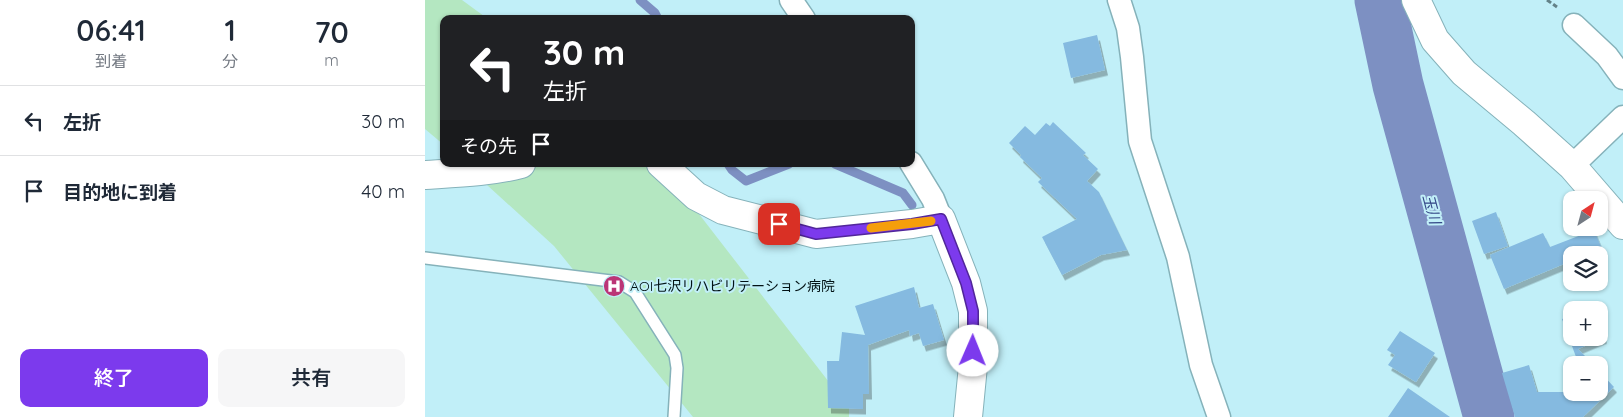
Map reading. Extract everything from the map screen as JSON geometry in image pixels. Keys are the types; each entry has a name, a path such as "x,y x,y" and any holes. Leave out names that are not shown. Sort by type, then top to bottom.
{"street":[{"path":"791,0 801,15"},
{"path":"1119,0 1128,28 1140,141 1177,257 1201,365 1219,417"},
{"path":"1416,0 1435,40 1464,73 1572,166 1623,225"},
{"path":"1573,25 1607,56 1623,78"},
{"path":"1572,166 1623,117"},
{"path":"425,175 463,173 507,167"},
{"path":"664,167 696,196 723,210 816,234 912,224 941,219"},
{"path":"913,167 933,199 966,283 973,311 973,366 968,417"}],"lane":[{"path":"425,258 619,282 635,292 675,355 677,368 674,417"}],"green space":[{"path":"425,0 462,0 483,15 440,15 440,142 425,129"},
{"path":"467,167 659,167 675,183 849,408 849,417 693,417 554,246"}],"building":[{"path":"1097,35 1105,70 1071,78 1063,43"},
{"path":"1053,122 1086,153 1083,155 1098,169 1087,181 1099,192 1127,250 1101,255 1062,275 1042,237 1077,219 1038,182 1042,178 1020,157 1021,155 1009,143 1025,126 1035,135 1046,123 1050,126"},
{"path":"1496,212 1508,246 1484,254 1472,221"},
{"path":"1543,233 1550,247 1578,236 1597,236 1601,246 1563,246 1563,264 1504,289 1490,255"},
{"path":"914,287 919,308 933,304 944,340 923,346 919,333 910,336 909,330 868,345 869,394 863,394 863,409 828,408 827,361 839,361 842,332 865,335 855,306"},
{"path":"1400,331 1435,353 1416,382 1388,365 1395,355 1387,350"},
{"path":"1572,346 1585,346 1578,349 1585,356 1576,356"},
{"path":"1529,365 1537,392 1563,392 1563,401 1600,401 1583,417 1515,417 1502,373"},
{"path":"1608,381 1614,387 1608,393"},
{"path":"1408,388 1450,417 1388,417"}],"waterway":[{"path":"640,0 656,15"},
{"name":"玉川","path":"1380,0 1398,85 1489,417"},
{"path":"730,167 746,181 781,167"},
{"path":"842,167 903,193 912,205"}],"slow traffic":[{"path":"871,228 931,221"}],"place":[{"name":"AOI七沢リハビリテーション病院","path":"614,286"}],"route":[{"path":"779,224 816,234 912,224 941,219 966,283 973,311 973,351"}]}
